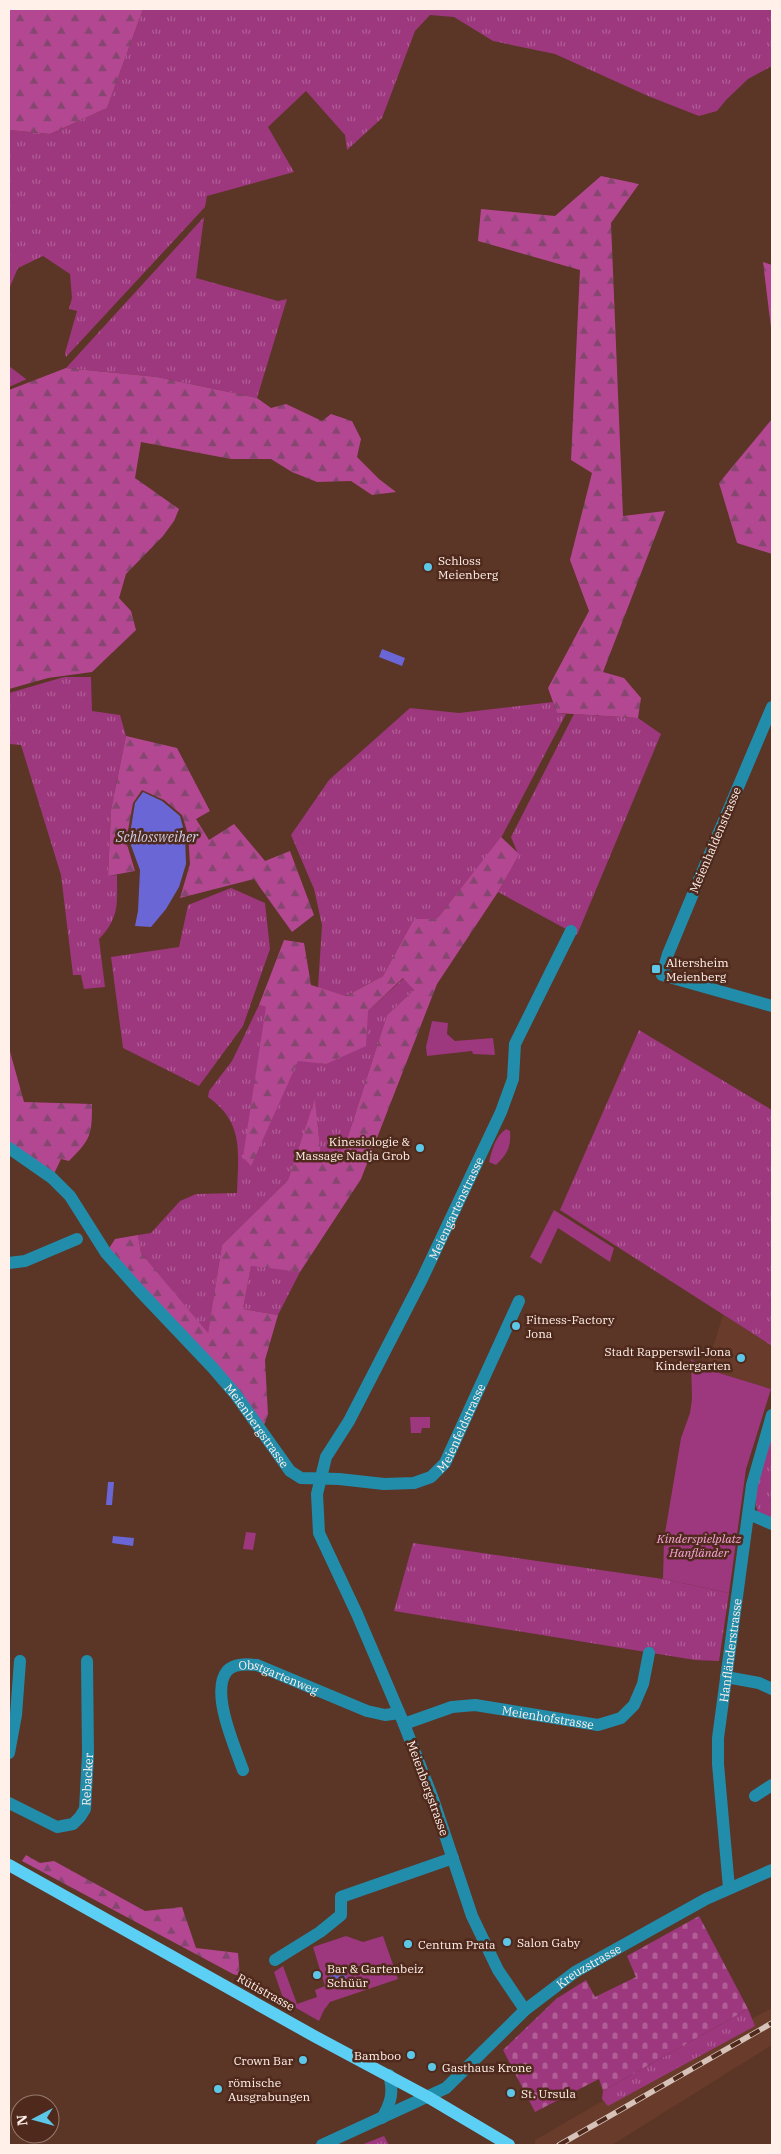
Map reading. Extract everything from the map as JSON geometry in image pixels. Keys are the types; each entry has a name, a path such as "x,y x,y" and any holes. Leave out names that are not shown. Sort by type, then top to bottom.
{"main road":[{"name":"Rütistrasse","path":"9,1865 314,2036 389,2075 509,2145"}],"street":[{"name":"Meienhaldenstrasse","path":"772,707 668,954 662,975 772,1006"},
{"name":"Meiengartenstrasse","path":"320,1478 326,1457 353,1413 422,1279 500,1112 513,1079 515,1044 571,931"},
{"name":"Meienbergstrasse","path":"9,1148 52,1178 70,1196 106,1253 219,1374 290,1471 301,1478 320,1478 316,1509 320,1532 402,1719 453,1858 472,1916 498,1970 524,2010"},
{"path":"9,1263 25,1262 77,1239"},
{"name":"Meienfeldstrasse","path":"320,1478 384,1484 414,1483 431,1477 445,1463 519,1301"},
{"name":"Hanfländerstrasse","path":"729,1888 718,1764 718,1738 752,1485 772,1415"},
{"path":"749,1514 772,1524"},
{"name":"Meienhofstrasse","path":"402,1719 452,1707 475,1705 598,1725 621,1718 634,1705 643,1684 648,1653"},
{"path":"9,1753 16,1715 20,1661"},
{"name":"Rebacker","path":"9,1804 57,1827 72,1824 80,1817 85,1808 88,1755 86,1662"},
{"name":"Obstgartenweg","path":"243,1770 220,1694 222,1681 228,1670 239,1665 257,1665 367,1711 402,1719"},
{"path":"726,1677 759,1683 772,1689"},
{"path":"755,1796 772,1785"},
{"path":"276,1960 320,1932 341,1915 341,1897 453,1858"},
{"name":"Kreuzstrasse","path":"322,2145 446,2088 524,2010 575,1972 642,1933 729,1888 772,1870"},
{"path":"382,2118 389,2108 392,2097 389,2075"}],"shaded area":[{"name":"Stadt Rapperswil-Jona Kindergarten","path":"723,1315 772,1346 771,1389 706,1369"},
{"path":"772,2008 772,2045 612,2145 535,2145 535,2140 649,2074"}],"green space":[{"path":"9,9 143,9 107,108 50,134 9,130"},
{"path":"143,9 772,9 772,66 748,79 717,111 699,116 648,96 555,54 493,41 454,17 430,15 415,31 382,118 347,150 345,135 306,91 268,127 294,172 207,196 205,207 66,357 65,353 77,311 69,309 72,298 70,274 43,256 18,268 9,289 9,130 50,134 107,108"},
{"path":"601,176 639,184 611,223 623,516 665,511 603,672 624,678 641,698 638,718 557,713 548,688 589,611 570,560 592,473 571,460 580,270 478,241 481,209 555,216"},
{"path":"204,217 196,278 278,301 287,299 257,398 157,377 66,368"},
{"path":"763,262 772,265 772,336"},
{"path":"9,366 26,379 27,379 9,387"},
{"path":"66,368 157,377 257,398 271,408 286,404 322,421 331,414 352,421 361,439 357,457 379,479 396,492 372,495 351,481 317,482 292,472 271,459 231,459 141,442 135,478 179,509 174,521 163,536 126,574 119,598 131,611 136,630 92,672 48,678 9,689 9,390"},
{"path":"772,419 772,554 737,543 719,483"},
{"path":"64,677 91,677 92,711 120,715 126,736 111,810 108,876 117,875 116,909 111,924 99,939 105,987 84,989 81,975 73,975 61,875 21,745 9,744 9,693"},
{"path":"553,702 557,713 566,714 501,838 437,919 414,919 383,976 346,996 318,988 322,925 314,889 291,835 329,780 410,708 459,713"},
{"path":"574,714 638,718 661,734 577,935 498,892 518,854 511,837"},
{"path":"126,736 177,748 210,811 196,819 209,840 234,824 265,861 290,851 314,915 292,932 254,879 180,898 190,864 188,834 182,815 164,800 142,790 133,803 126,841 135,871 108,876 111,810"},
{"path":"501,837 519,854 498,892 437,984 361,1179 300,1272 251,1266 243,1309 278,1315 265,1360 268,1415 262,1430 106,1253 115,1239 138,1235 141,1253 208,1333 222,1245 288,1180 315,1099 321,1157 344,1149 387,1015 414,990 403,978 368,1011 366,1046 326,1064 298,1061 251,1166 243,1157 266,1007 259,1005 284,940 304,943 311,985 346,996 383,976 414,919 437,919"},
{"path":"231,888 265,903 270,949 243,1026 199,1086 123,1048 111,957 179,947 188,905"},
{"path":"404,978 414,990 387,1015 344,1149 321,1158 315,1101 288,1180 222,1245 208,1334 141,1253 138,1235 151,1233 180,1201 196,1194 237,1193 238,1152 234,1129 220,1107 208,1097 209,1091 232,1061 259,1005 266,1007 298,1060 326,1064 368,1011"},
{"path":"432,1021 448,1023 447,1034 455,1041 493,1038 495,1055 473,1054 472,1051 427,1056 426,1047"},
{"path":"639,1030 772,1110 772,1346 560,1210"},
{"path":"9,1048 24,1102 92,1104 89,1136 69,1161 61,1159 52,1178 9,1148"},
{"path":"506,1129 510,1131 509,1145 506,1153 496,1165 489,1162 491,1153 494,1144"},
{"path":"554,1210 614,1248 610,1262 558,1228 541,1264 530,1257"},
{"path":"251,1265 300,1272 278,1315 243,1309"},
{"name":"Kinderspielplatz Hanfländer","path":"691,1359 706,1369 771,1389 746,1469 729,1593 663,1579 664,1539 681,1438 690,1413 692,1399"},
{"path":"410,1417 430,1417 430,1428 422,1428 421,1433 411,1433"},
{"path":"772,1433 772,1518 758,1512 756,1494"},
{"path":"246,1532 256,1533 253,1550 243,1549"},
{"path":"413,1543 663,1579 729,1593 719,1661 695,1660 394,1611"},
{"path":"26,1855 40,1863 54,1861 145,1911 182,1907 196,1948 238,1953 240,1976 22,1861"},
{"path":"699,1916 748,2009 603,2091 599,2079 535,2112 503,2050 556,1999 586,1980 595,1997 636,1977 627,1956"},
{"path":"346,1936 363,1942 383,1936 398,1979 330,2002 319,2021 284,2001 274,1972 283,1966 297,2004 317,1997 315,1990 325,1986 313,1947"},
{"path":"748,2009 755,2026 608,2106 602,2099 603,2091"},
{"path":"384,2136 389,2145 361,2145"}],"water":[{"path":"382,649 405,658 402,666 379,657"},
{"name":"Schlossweiher","path":"143,792 162,801 180,816 185,835 186,864 179,887 166,909 151,927 135,926 138,911 140,870 129,840 135,803"},
{"path":"108,1482 114,1482 112,1505 106,1505"},
{"path":"113,1536 134,1538 133,1546 112,1543"},
{"path":"346,1966 347,1974 345,1980 333,1988 328,1972"}],"railway":[{"path":"559,2145 772,2023"}],"place":[{"name":"Schloss Meienberg","path":"428,567"},
{"name":"Altersheim Meienberg","path":"656,969"},
{"name":"Kinesiologie & Massage Nadja Grob","path":"420,1148"},
{"name":"Fitness-Factory Jona","path":"516,1326"},
{"name":"Stadt Rapperswil-Jona Kindergarten","path":"741,1358"},
{"name":"Salon Gaby","path":"507,1942"},
{"name":"Centum Prata","path":"408,1944"},
{"name":"Bar & Gartenbeiz Schüür","path":"317,1975"},
{"name":"Bamboo","path":"411,2055"},
{"name":"Crown Bar","path":"303,2060"},
{"name":"Gasthaus Krone","path":"432,2067"},
{"name":"römische Ausgrabungen","path":"218,2089"},
{"name":"St. Ursula","path":"511,2093"}]}
